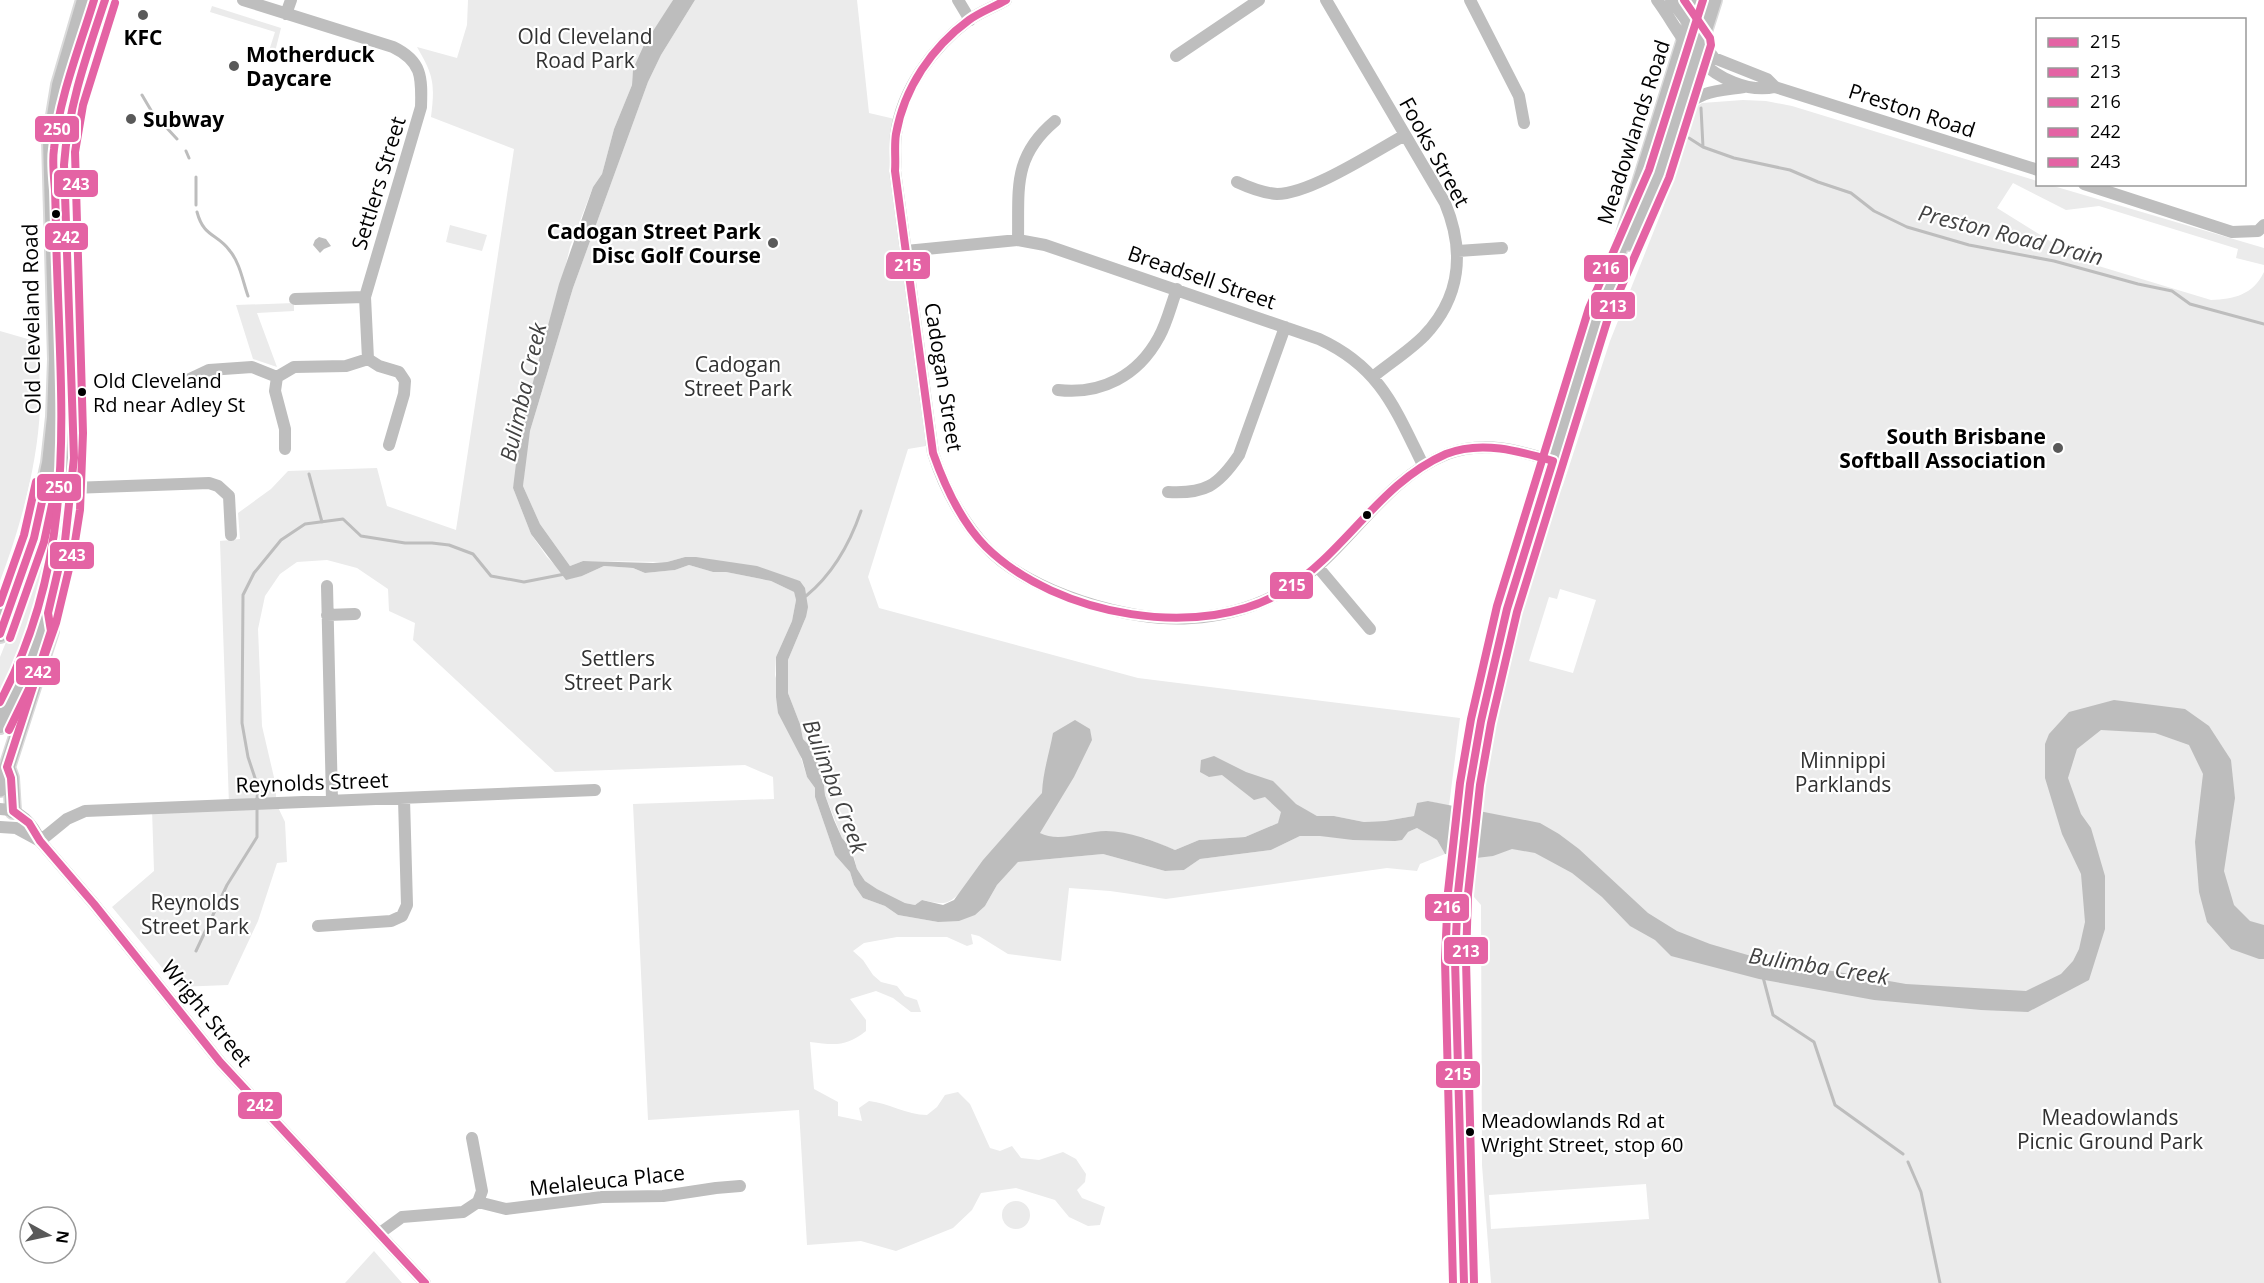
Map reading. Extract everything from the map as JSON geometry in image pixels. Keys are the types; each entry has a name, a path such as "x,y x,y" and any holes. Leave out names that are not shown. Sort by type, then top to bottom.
{"highway":[{"name":"Old Cleveland Road","path":"0,725 27,670 48,613 61,564 72,488 73,421 64,151 73,102 105,0"},
{"name":"Old Cleveland Road","path":"0,634 34,538 50,463 55,417 57,359 51,140 60,84 82,2"}],"main road":[{"name":"Meadowlands Road","path":"1464,1283 1455,971 1458,892 1470,784 1481,721 1507,609 1697,0"},
{"name":"Meadowlands Road","path":"1599,311 1659,174 1714,0"},
{"name":"Old Cleveland Road","path":"0,789 51,631 48,613"},
{"path":"6,810 11,778 7,767"}],"street":[{"path":"243,0 286,14 291,0"},
{"path":"958,0 970,20"},
{"name":"Cadogan Street","path":"1006,0 970,20 945,41 924,66 906,98 899,120 896,135 896,171 932,445 940,476 968,523 986,547 1007,565 1049,589 1110,609 1159,618 1214,616 1265,601 1303,579 1402,481 1423,465 1449,453 1478,447 1509,448 1553,461"},
{"path":"1176,56 1258,0"},
{"name":"Fooks Street","path":"1326,0 1444,203 1456,236 1458,250 1451,290 1444,309 1435,323 1422,337 1374,376"},
{"path":"1470,0 1519,96 1524,123"},
{"path":"1657,0 1687,32"},
{"path":"1671,0 1699,50"},
{"name":"Settlers Street","path":"286,14 393,47 405,53 415,64 422,79 421,107 365,297"},
{"name":"Preston Road","path":"1699,50 1767,79 1775,87 2036,170"},
{"name":"Preston Road","path":"1699,50 1716,73 1745,87 1764,89 1775,87"},
{"path":"1678,114 1689,100 1698,95 1745,87"},
{"path":"1018,240 1021,167 1028,151 1040,134 1055,121"},
{"path":"1237,182 1256,190 1276,194 1293,192 1311,186 1405,135"},
{"path":"2090,186 2232,232 2258,231 2264,225"},
{"name":"Breadsell Street","path":"906,251 1018,240 1065,250 1285,327 1341,349 1374,376 1398,415 1423,465"},
{"path":"1458,250 1502,248"},
{"path":"1058,390 1077,392 1103,387 1137,366 1160,335 1177,289"},
{"path":"295,299 365,297 369,359"},
{"path":"1168,492 1200,491 1216,483 1228,472 1239,455 1285,327"},
{"path":"277,377 294,367 346,366 369,359"},
{"path":"369,359 379,366 399,372 405,381 404,394 389,446"},
{"path":"190,379 209,370 252,367 277,377"},
{"path":"277,377 275,391 285,429 285,449"},
{"path":"72,488 209,483 218,486 229,496 231,535"},
{"path":"1317,566 1370,629"},
{"path":"327,586 332,801"},
{"path":"327,615 356,614"},
{"name":"Reynolds Street","path":"40,841 67,819 85,812 595,790"},
{"path":"318,926 391,921 402,916 407,905 404,799"},
{"name":"Wright Street","path":"6,810 29,822 40,841 94,904 220,1062 425,1283"},
{"name":"Wright Street","path":"0,827 16,828 40,841"},
{"path":"380,1233 402,1217 463,1212 478,1202 482,1191 472,1138"},
{"name":"Melaleuca Place","path":"478,1202 506,1209 602,1197 663,1196 740,1186"}],"green space":[{"path":"468,0 673,0 633,69 632,85 614,129 602,174 593,187 570,247 513,488 531,534 547,557 555,565 582,576 604,566 633,568 645,573 675,570 689,565 713,572 726,572 771,581 794,592 796,600 792,621 776,657 775,675 807,777 815,788 815,797 835,855 850,872 854,885 863,898 885,906 898,915 938,922 985,906 997,885 1018,862 1103,854 1165,871 1184,870 1200,859 1271,850 1300,836 1408,832 1417,828 1437,840 1445,854 1420,864 1417,871 1387,868 1166,899 1069,888 1061,961 1008,954 979,936 971,934 973,944 967,946 947,937 897,937 864,943 853,951 881,982 897,986 905,996 917,1000 921,1012 911,1012 893,998 876,991 850,999 866,1020 866,1031 840,1044 810,1042 814,1089 838,1102 838,1116 862,1121 859,1108 869,1101 927,1115 937,1107 945,1095 958,1092 970,1104 990,1148 1000,1151 1012,1146 1021,1158 1039,1160 1063,1152 1076,1159 1086,1174 1085,1182 1077,1190 1082,1198 1105,1207 1100,1225 1088,1226 1069,1217 1055,1200 1016,1188 981,1193 972,1210 953,1228 896,1251 861,1241 807,1245 799,1110 648,1120 633,804 774,799 773,777 745,765 555,772 413,640 415,623 389,611 388,589 357,568 327,560 297,562 280,574 265,596 258,629 262,726 276,786 276,803 285,822 287,862 277,863 258,921 228,985 178,987 112,907 154,871 152,809 229,805 220,541 240,539 238,513 271,489 288,471 377,468 387,506 456,530 514,149 431,117 432,80 417,47 457,58 467,25"},
{"name":"Cadogan Street Park","path":"695,0 857,0 869,113 899,120 896,135 932,445 908,449 868,577 879,608 1138,678 1460,718 1449,806 1428,801 1414,816 1364,822 1334,816 1317,816 1296,805 1278,823 1245,837 1199,840 1175,850 1145,838 1049,838 1040,833 948,902 922,900 915,905 905,903 865,881 857,869 854,857 842,838 825,795 823,774 812,748 803,739 788,693 788,660 806,617 800,581 685,557 667,562 583,561 570,566 540,524 523,486 530,431 573,288 648,82 661,55"},
{"path":"212,6 281,28 274,56 268,54 275,32 210,12"},
{"path":"1743,100 1766,101 1792,106 2036,181 2036,186 2053,186 2264,248 2264,265 2236,258 2238,249 2099,206 2066,210 2013,183 1997,208 2082,261 2211,300 2235,297 2248,291 2260,280 2264,272 2264,1283 1491,1283 1482,1165 1481,905 1474,897 1476,858 1478,858 1474,834 1491,720 1536,546 1563,485 1610,341 1663,208 1696,107 1702,103","holes":["1560,589 1596,600 1573,673 1529,661 1549,597 1557,599","1646,1184 1649,1219 1491,1229 1489,1195"]},
{"path":"450,225 487,235 482,251 446,242"},
{"path":"294,303 294,311 257,313 277,367 253,359 236,305"},
{"path":"0,331 38,342 40,407 36,450 27,496 0,581"},
{"path":"57,481 58,504 41,587 19,653 0,696 0,657 35,570"},
{"path":"1016,1201 1026,1205 1030,1215 1026,1225 1016,1229 1006,1225 1002,1215 1006,1205"},
{"path":"374,1251 402,1283 345,1283"}],"shaded area":[{"path":"673,0 695,0 661,55 648,82 573,288 530,431 523,486 540,524 570,566 583,561 653,563 696,557 757,566 800,581 805,588 808,607 788,660 788,693 803,739 812,748 823,775 825,795 842,838 851,849 857,869 865,881 877,889 905,903 915,905 922,900 943,905 954,900 983,860 1042,793 1053,733 1075,720 1090,729 1092,740 1074,777 1040,833 1047,836 1064,837 1098,831 1115,831 1141,837 1175,850 1199,840 1245,837 1278,823 1281,812 1265,797 1254,800 1222,775 1209,777 1200,772 1201,760 1214,756 1246,772 1273,781 1296,804 1317,816 1334,816 1364,822 1385,821 1414,816 1417,803 1428,801 1540,823 1579,849 1648,913 1677,931 1710,944 1758,958 1906,984 2026,991 2061,974 2073,961 2079,949 2085,922 2081,874 2062,834 2045,778 2045,744 2049,734 2069,712 2114,700 2185,709 2209,726 2231,760 2235,798 2224,871 2234,905 2250,921 2264,925 2264,959 2231,949 2207,922 2199,892 2195,842 2203,774 2189,745 2155,733 2101,730 2077,749 2068,778 2081,814 2091,828 2105,876 2105,929 2089,980 2028,1012 1874,1000 1759,979 1671,956 1655,940 1630,926 1602,897 1572,873 1535,853 1512,849 1493,856 1476,858 1445,854 1437,840 1417,828 1408,832 1402,840 1395,841 1300,836 1271,850 1200,859 1184,870 1165,871 1103,854 1018,862 997,885 985,906 975,915 959,921 938,922 898,915 885,906 863,898 854,885 850,872 835,855 815,797 815,788 807,777 802,759 778,713 776,657 792,621 796,600 794,592 771,581 726,572 713,572 689,565 675,570 645,573 633,568 604,566 566,580 531,534 513,488 520,431 559,284 593,187 602,174 614,129 632,85 633,69 644,45"},
{"path":"319,237 326,239 331,246 320,253 313,245"}],"waterway":[{"path":"142,95 152,112 177,139"},
{"path":"1701,108 1703,147"},
{"name":"Preston Road Drain","path":"1689,138 1703,147 1734,158 1790,170 1851,193 1874,211 1907,227 1969,245 2054,261 2172,291 2190,304 2264,324"},
{"path":"186,151 189,158"},
{"path":"196,177 196,205"},
{"path":"197,212 203,227 225,245 233,256 248,296"},
{"path":"309,474 322,522"},
{"path":"806,596 840,557 861,511"},
{"path":"257,799 258,787 248,757 242,723 243,595 254,573 281,540 305,524 343,519 361,536 405,543 449,545 473,554 491,576 524,582 565,574"},
{"path":"196,951 227,885 257,837 257,806"},
{"name":"Bulimba Creek","path":"1763,977 1773,1015 1814,1042 1835,1105 1903,1154"},
{"path":"1908,1162 1921,1192 1940,1283"}],"transit line":[{"name":"250","path":"0,702 24,648 42,595 53,542 59,489 61,435 53,154 65,92 94,0"},
{"name":"242","path":"105,0 79,81 66,143 64,165 74,458 65,541 48,613 51,631 7,767 11,778 13,811 29,823 40,841 94,904 220,1062 425,1283"},
{"name":"215","path":"1006,0 969,20 932,56 913,85 906,101 895,143 895,171 933,453 955,503 969,527 986,547 1016,571 1051,590 1090,605 1131,614 1173,618 1214,615 1253,606 1287,589 1328,556 1402,482 1423,466 1446,454 1486,447 1553,461"},
{"name":"213","path":"1474,1283 1466,960 1468,894 1480,785 1491,723 1517,612 1609,315 1669,178 1711,45 1710,38 1684,0"},
{"name":"216","path":"1453,1283 1445,960 1448,892 1460,783 1471,719 1497,606 1589,308 1649,170 1703,0"},
{"name":"243","path":"9,730 43,660 56,623 74,548 80,510 83,433 75,152 83,105 115,3"},
{"name":"215","path":"1464,1283 1455,960 1458,893 1470,784 1481,721 1507,609 1553,461"},
{"name":"250","path":"0,603 24,535 36,482"},
{"name":"242","path":"0,634 34,538 46,484"},
{"name":"243","path":"10,638 44,542 56,486"}],"place":[{"name":"KFC","path":"143,15"},
{"name":"Motherduck Daycare","path":"234,66"},
{"name":"Subway","path":"131,119"},
{"name":"Cadogan Street Park Disc Golf Course","path":"773,243"},
{"name":"Old Cleveland Rd near Adley St","path":"82,392"},
{"name":"South Brisbane Softball Association","path":"2058,448"},
{"name":"Meadowlands Rd at Wright Street, stop 60","path":"1470,1132"}],"park label":[{"name":"Old Cleveland Road Park","path":"585,48"},
{"name":"Settlers Street Park","path":"618,670"},
{"name":"Minnippi Parklands","path":"1843,772"},
{"name":"Reynolds Street Park","path":"195,914"},
{"name":"Meadowlands Picnic Ground Park","path":"2110,1129"}]}
